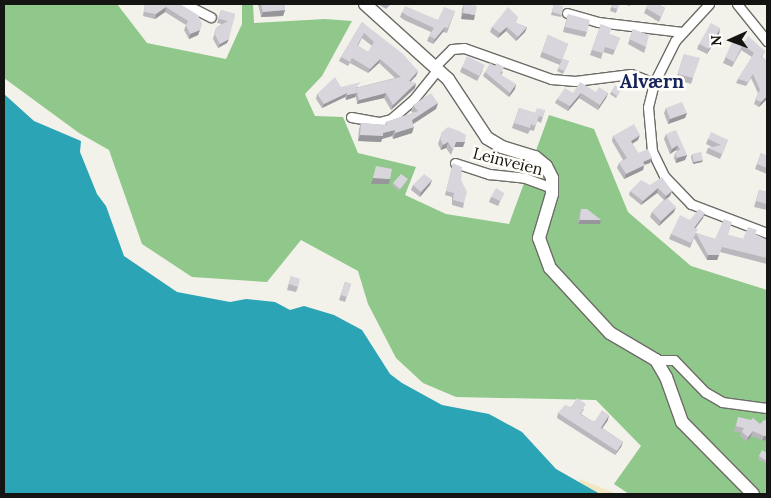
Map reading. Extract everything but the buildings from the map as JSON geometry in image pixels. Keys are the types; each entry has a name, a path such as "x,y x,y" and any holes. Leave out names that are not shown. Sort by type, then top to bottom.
{"main road":[{"path":"365,4 437,68 459,92 487,138 502,147 540,160 550,173 552,188 539,238 550,268 610,333 656,360 666,377 682,422 753,494"}],"street":[{"path":"185,4 211,17"},
{"path":"709,4 682,32 654,83 649,122 652,151 664,176 691,204 767,233"},
{"path":"737,4 767,41"},
{"path":"567,13 598,22 682,32"},
{"path":"351,117 379,122 391,119 413,100 452,49 464,48 551,79 575,81 631,74 654,83"},
{"name":"Leinveien","path":"456,163 489,174 524,178 552,188"},
{"path":"656,360 674,360 705,392 722,402 767,408"}],"green space":[{"path":"4,4 117,4 147,43 226,59 242,24 242,4 253,4 254,23 325,19 352,21 322,76 305,94 315,116 343,117 358,153 416,167 405,195 446,214 509,224 549,115 594,129 628,212 691,266 767,290 767,494 629,494 614,484 641,446 596,400 456,397 423,383 396,358 368,304 358,271 301,240 267,282 192,277 142,244 109,150 79,133 4,78"}],"sand":[{"path":"580,479 617,494 600,494 579,485"}],"water":[{"path":"4,94 34,121 81,141 80,152 97,194 106,206 124,256 177,292 230,302 246,299 275,302 290,310 304,306 334,315 362,330 390,374 402,383 442,405 489,414 522,432 556,469 600,494 4,494"}],"district":[{"name":"Alværn","path":"652,82"}]}
